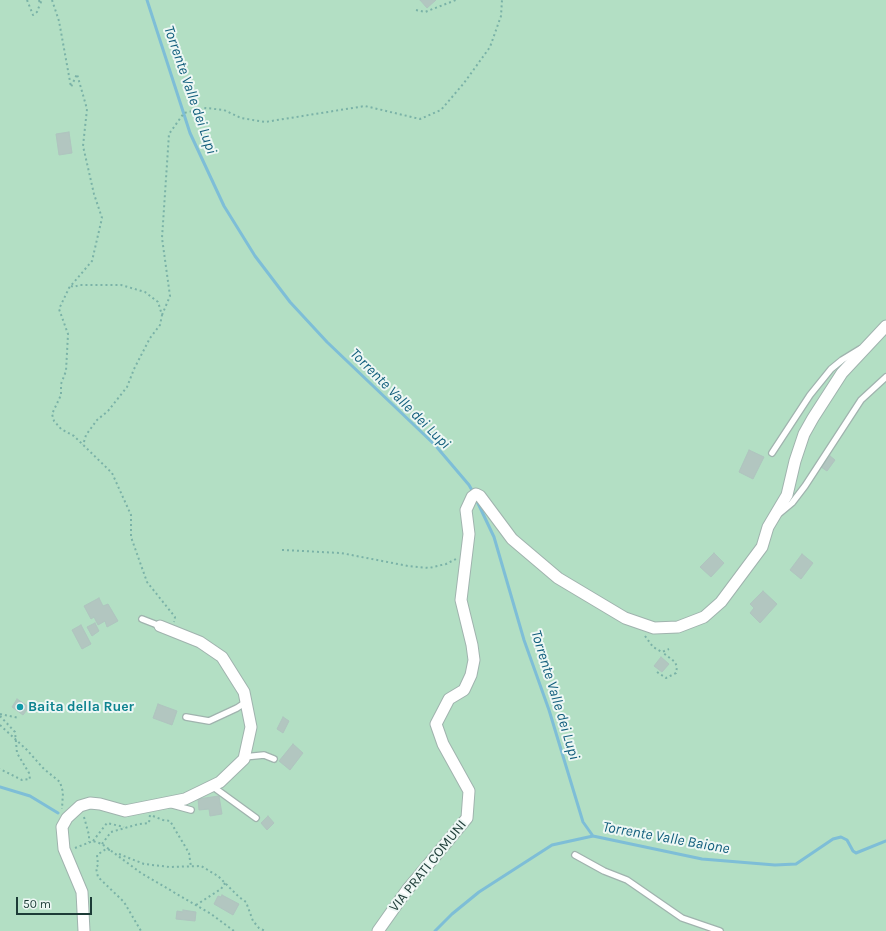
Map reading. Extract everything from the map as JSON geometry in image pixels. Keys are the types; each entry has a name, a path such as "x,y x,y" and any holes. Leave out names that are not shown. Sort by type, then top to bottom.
{"street":[{"name":"VIA PRATI COMUNI","path":"378,931 407,890 467,818 469,791 443,744 436,724 449,699 464,690 471,675 474,660 472,645 461,600 469,534 466,510 472,497 478,494 512,539 532,558 558,578 636,624 654,628 678,627 707,615 721,602 762,547 768,527 776,516 787,495 794,461 804,434 842,373 867,344 886,326"},
{"path":"84,931 82,892 64,849 63,826 67,818 79,807 90,803 100,804 125,811 185,799 220,782 244,757 251,727 246,701 244,692 222,657 200,642 160,626"}],"lane":[{"path":"772,453 810,395 831,369 867,344"},
{"path":"776,516 792,503 805,486 861,400 886,377"},
{"path":"142,619 160,626"},
{"path":"186,717 209,721 237,708 246,701"},
{"path":"244,757 264,755 274,758"},
{"path":"212,786 256,818"},
{"path":"167,803 174,807 191,810"},
{"path":"575,855 604,872 627,880 682,918 720,931"}],"path":[{"path":"27,0 33,15 37,12 40,0"},
{"path":"52,0 58,21 71,87 77,74 87,109 83,146 94,194 102,218 92,260 71,286 59,309 68,334 66,371 61,384 61,395 52,414 54,421 61,429 74,436 112,473 131,516 131,537 147,582 175,617 174,621"},
{"path":"416,10 425,12 456,0"},
{"path":"83,445 86,435 97,420 108,411 127,388 134,369 150,338 160,324 170,296 162,238 169,134 184,113 206,108 224,110 240,118 264,122 365,106 420,119 441,110 464,83 490,47 501,16 502,0"},
{"path":"71,286 121,285 145,292 158,302 162,315"},
{"path":"282,550 341,553 408,566 430,568 446,564 455,559 467,557"},
{"path":"636,624 653,648 662,652 675,662 677,667 676,673 666,678 657,672"},
{"path":"662,652 669,649"},
{"path":"0,715 19,718"},
{"path":"0,715 15,732 17,753 30,779 22,780 0,769"},
{"path":"0,725 44,769 60,782 64,792 63,826"},
{"path":"79,807 87,825 89,842"},
{"path":"102,844 112,832 127,827 149,823 150,815 170,821 188,853 191,867"},
{"path":"68,860 76,847 92,841 107,823 127,827"},
{"path":"92,841 102,844 141,873 211,914 234,931"},
{"path":"111,850 106,849 97,855 98,865 96,868 98,877 124,902 141,931"},
{"path":"116,853 144,864 170,867 201,866 218,876 246,902 253,921 259,928 265,931"},
{"path":"196,905 221,889 225,883"}],"green space":[{"path":"0,0 886,0 886,931 0,931"}],"building":[{"path":"420,0 436,0 427,8"},
{"path":"69,132 72,153 59,155 56,134"},
{"path":"749,450 764,457 753,479 739,472"},
{"path":"830,456 835,460 827,471 821,467"},
{"path":"714,553 724,563 711,577 700,567"},
{"path":"802,554 813,563 801,579 790,570"},
{"path":"763,591 777,604 760,623 750,613 754,608 750,604"},
{"path":"99,598 103,606 108,604 118,621 107,627 105,621 98,625 94,617 91,619 84,606"},
{"path":"95,623 99,631 92,636 87,627"},
{"path":"81,625 91,644 82,649 72,630"},
{"path":"661,657 669,664 662,672 654,666"},
{"name":"Baita della Ruer","path":"17,699 29,707 23,715 12,707"},
{"path":"158,704 177,711 172,725 153,718"},
{"path":"283,717 289,721 283,733 277,729"},
{"path":"293,744 303,753 290,770 279,761"},
{"path":"219,796 222,814 210,816 209,809 199,810 198,799"},
{"path":"268,816 274,823 267,830 261,823"},
{"path":"222,895 239,904 233,915 214,904 218,896 221,897"},
{"path":"183,910 196,912 195,921 176,919 177,911 183,912"}],"waterway":[{"name":"Torrente Valle dei Lupi","path":"147,0 190,133 224,206 255,256 290,302 327,342 435,445 469,485 473,492"},
{"name":"Torrente Valle dei Lupi","path":"476,499 494,537 524,640 549,710 583,822 593,836"},
{"path":"0,787 30,796 58,813"},
{"name":"Torrente Valle Baione","path":"435,931 452,914 479,892 552,845 593,836 702,859 775,865 796,864 833,839 841,837 847,840 853,851 856,853 886,841"}],"place":[{"name":"Baita della Ruer","path":"20,707"}]}
